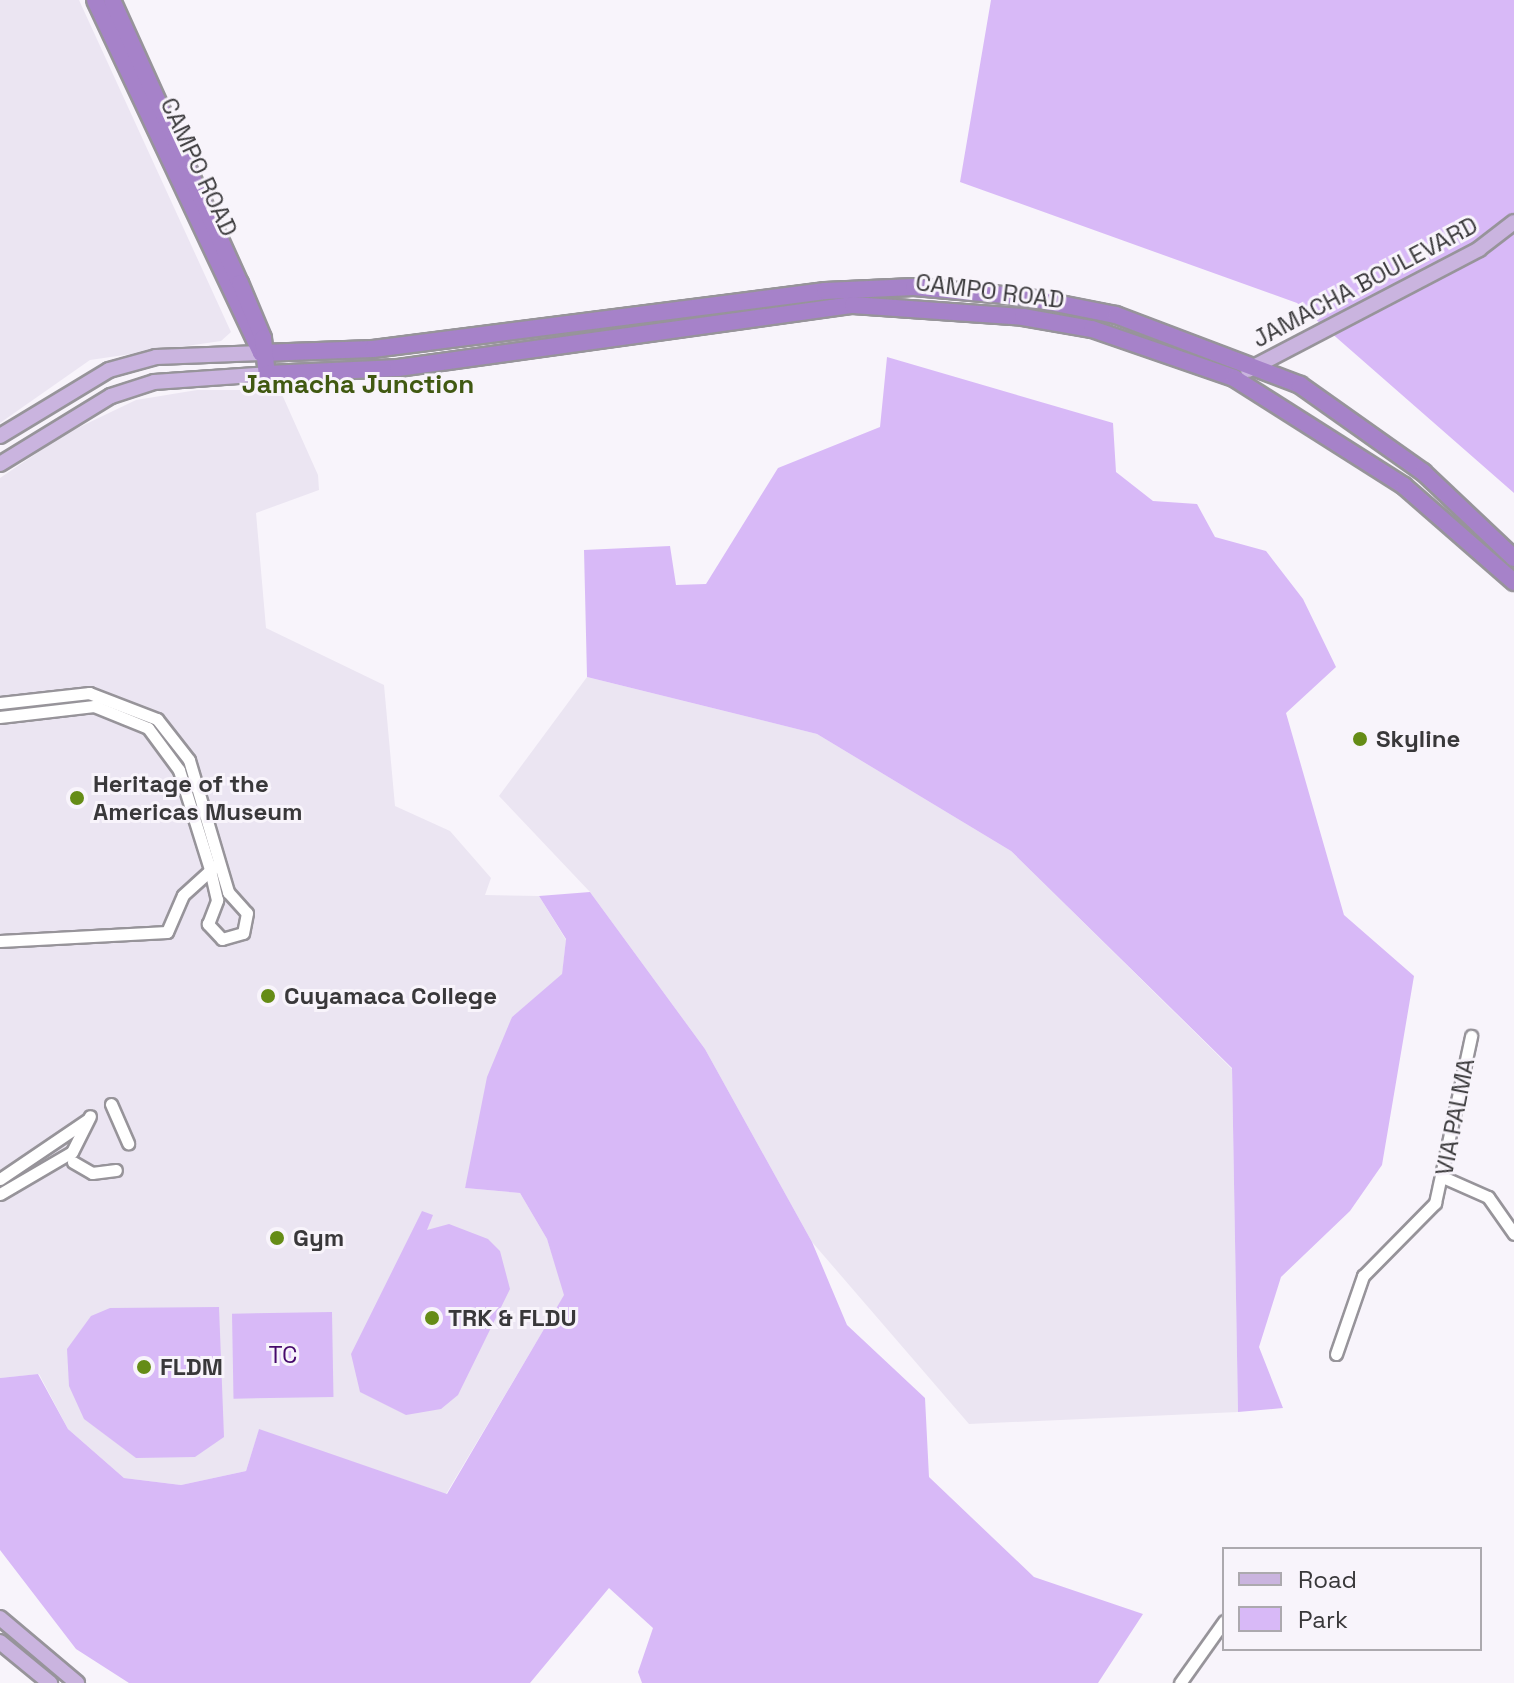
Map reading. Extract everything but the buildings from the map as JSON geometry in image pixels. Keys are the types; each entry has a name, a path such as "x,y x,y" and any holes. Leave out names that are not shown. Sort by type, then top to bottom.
{"highway":[{"name":"CAMPO ROAD","path":"95,0 261,353 267,374 398,368 561,343 853,305 961,307 1092,329 1234,378 1404,486 1514,582"},
{"name":"CAMPO ROAD","path":"112,0 240,283 263,338 261,353"},
{"name":"CAMPO ROAD","path":"261,353 373,349 825,291 914,287 1116,315 1258,365 1300,385 1423,472 1514,558"},
{"path":"561,343 585,349 635,343"}],"main road":[{"name":"JAMACHA BOULEVARD","path":"1234,378 1479,249 1514,222"},
{"path":"0,436 109,370 156,357 261,353"},
{"path":"0,464 111,396 154,382 267,374"},
{"path":"0,1618 76,1683"},
{"path":"0,1642 50,1683"}],"street":[{"path":"0,703 89,693 157,719 189,760 215,866 217,900 208,924 222,939 234,940 247,913 228,892 215,866 179,770 148,728 94,706 0,717"},
{"path":"0,941 167,932 183,895 215,866"},
{"name":"VIA PALMA","path":"1336,1354 1363,1276 1422,1221 1445,1178 1471,1036"},
{"path":"111,1104 128,1143"},
{"path":"0,1179 62,1143 90,1116 72,1152 0,1194"},
{"path":"73,1162 92,1173 116,1170"},
{"path":"1445,1178 1488,1197 1514,1234"},
{"path":"1180,1683 1222,1624"}],"shaded area":[{"path":"0,0 79,0 231,332 221,341 90,360 0,423"},
{"name":"Cuyamaca College","path":"197,390 280,390 318,475 319,490 256,513 266,628 384,685 395,806 450,831 491,878 485,895 539,896 566,940 562,975 512,1017 465,1188 520,1193 547,1239 565,1294 446,1494 259,1430 246,1471 181,1485 124,1478 68,1429 39,1374 0,1378 0,478 65,434 136,400"},
{"path":"587,677 817,734 1011,851 1232,1069 1238,1412 969,1424 812,1242 705,1049 590,892 499,796"}],"green space":[{"path":"991,0 1514,0 1514,493 1297,303 960,182"},
{"path":"887,357 1113,423 1116,472 1153,501 1197,504 1215,537 1266,551 1303,599 1336,667 1286,713 1344,915 1414,976 1382,1165 1350,1211 1281,1277 1259,1347 1283,1408 1238,1412 1232,1068 1011,851 817,734 587,677 584,550 670,546 676,585 706,584 778,468 880,427"},
{"path":"590,892 705,1049 812,1242 847,1325 925,1398 929,1477 1034,1577 1143,1614 1098,1683 642,1683 638,1672 653,1628 609,1588 530,1683 129,1683 76,1649 0,1550 0,1378 38,1374 68,1429 124,1478 181,1485 246,1471 259,1429 447,1494 564,1295 547,1239 520,1193 465,1188 487,1077 512,1017 562,974 566,939 539,896"},
{"name":"TRK & FLDU","path":"422,1211 433,1215 427,1230 449,1224 488,1239 500,1251 510,1289 458,1395 441,1409 406,1415 360,1392 351,1354"},
{"name":"FLDM","path":"219,1307 224,1437 195,1457 136,1458 84,1419 69,1386 67,1349 91,1316 110,1308"},
{"name":"TC","path":"332,1312 333,1397 233,1399 232,1314"}],"place":[{"name":"Skyline","path":"1360,739"},
{"name":"Heritage of the Americas Museum","path":"77,798"},
{"name":"Cuyamaca College","path":"268,996"},
{"name":"Gym","path":"277,1238"},
{"name":"TRK & FLDU","path":"432,1318"},
{"name":"FLDM","path":"144,1367"}],"district":[{"name":"Jamacha Junction","path":"358,385"}]}
